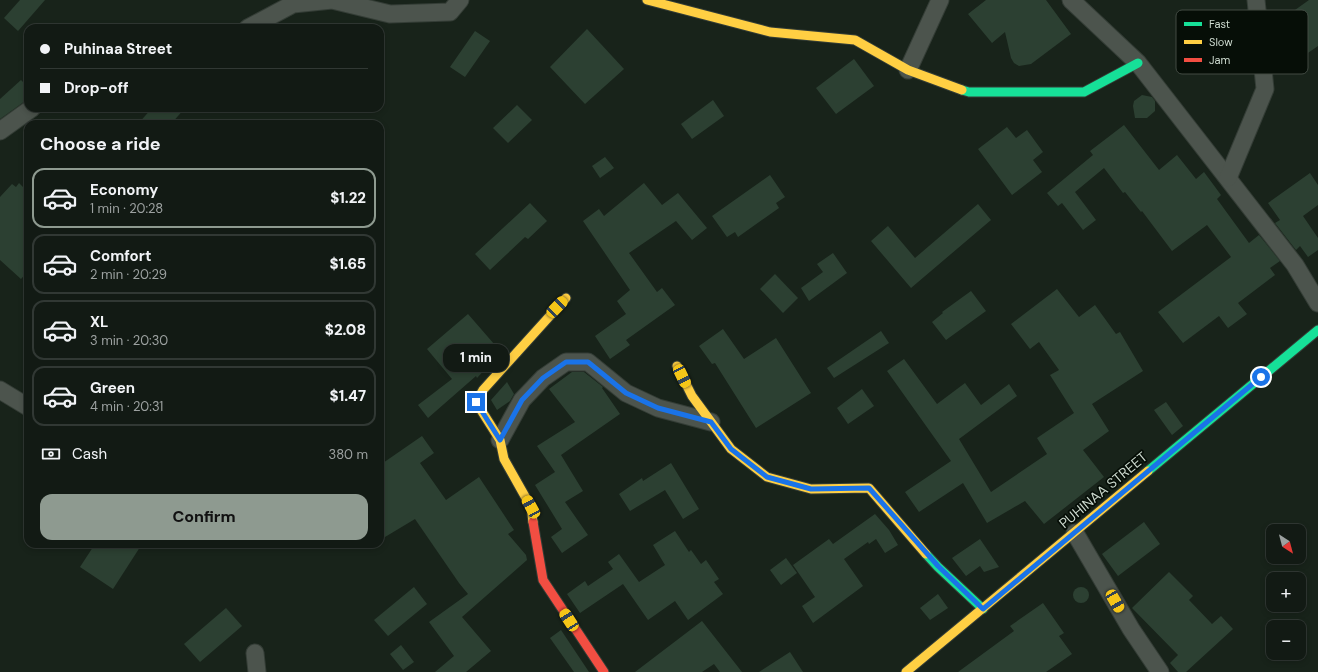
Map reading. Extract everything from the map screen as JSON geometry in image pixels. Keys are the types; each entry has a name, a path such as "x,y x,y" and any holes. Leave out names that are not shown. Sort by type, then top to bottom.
{"street":[{"path":"255,24 292,2 332,0 390,14 450,12 460,0"},
{"path":"647,0 770,32 855,40 908,70 969,92 1084,92 1138,63"},
{"path":"908,70 940,0"},
{"path":"1071,0 1138,63 1295,265 1318,303"},
{"path":"1256,0 1257,10"},
{"path":"1228,178 1265,89 1263,74"},
{"path":"0,131 26,112"},
{"path":"566,298 483,390 476,402 500,440 504,459 531,507 543,580 604,672"},
{"name":"PUHINAA STREET","path":"906,672 1318,330"},
{"path":"500,440 522,400 543,378 566,362 588,362 626,393 658,408 711,422"},
{"path":"677,366 692,396 731,449 767,477 811,489 869,488 938,566 983,609"},
{"path":"0,390 24,405"},
{"path":"1075,533 1131,629 1160,672"},
{"path":"256,653 257,672"}],"building":[{"path":"20,0 45,0 18,31 4,18"},
{"path":"986,0 1046,0 1071,34 1031,64 1019,66 1014,63 1011,58 1005,32 992,43 968,14"},
{"path":"1309,0 1318,0 1318,46 1308,53 1308,10 1295,10"},
{"path":"587,29 624,69 585,104 550,67"},
{"path":"475,31 490,41 465,77 450,67"},
{"path":"854,59 874,86 836,114 816,88"},
{"path":"21,80 24,83 24,102 0,119 0,99"},
{"path":"1142,95 1152,97 1155,101 1155,111 1147,118 1135,118 1133,106 1134,101"},
{"path":"713,100 724,116 692,139 681,124"},
{"path":"517,105 532,120 508,143 493,128"},
{"path":"148,112 182,112 174,120 142,120"},
{"path":"1124,125 1159,170 1177,155 1196,179 1204,172 1221,195 1217,199 1249,243 1259,235 1280,261 1270,268 1275,275 1238,303 1247,314 1228,328 1219,316 1183,343 1158,312 1231,257 1207,225 1172,251 1142,211 1141,212 1125,192 1123,193 1104,168 1075,192 1096,220 1083,230 1062,203 1058,206 1047,193 1093,155 1090,151"},
{"path":"1007,127 1016,138 1027,130 1043,152 1033,160 1042,172 1012,195 978,149"},
{"path":"605,157 614,168 600,178 592,166"},
{"path":"1310,173 1318,185 1318,205 1303,216 1318,238 1318,250 1308,257 1300,246 1296,250 1275,223 1280,220 1268,203"},
{"path":"770,175 785,197 776,203 779,208 738,237 735,232 727,237 712,216"},
{"path":"19,183 24,188 24,276 21,279 0,260 0,197 12,184 16,187"},
{"path":"644,183 662,205 678,193 707,228 692,240 676,221 629,253 657,292 662,288 675,305 626,340 630,345 610,359 595,336 626,314 617,301 630,290 583,221 599,209 604,216"},
{"path":"530,203 547,221 528,239 525,237 490,270 475,254"},
{"path":"978,204 991,220 911,288 871,241 888,226 915,258"},
{"path":"833,253 847,273 809,301 801,288 823,272 817,264"},
{"path":"775,274 798,298 783,313 760,289"},
{"path":"1057,289 1079,317 1095,305 1116,334 1120,332 1143,371 1092,404 1109,431 1083,450 1104,477 1044,524 1025,501 987,523 963,483 919,512 905,492 951,461 887,371 904,359 937,404 965,383 981,405 1009,384 1017,396 959,439 991,492 1047,454 1037,438 1074,413 1050,375 1059,370 1039,342 1030,349 1011,324"},
{"path":"971,291 986,311 946,340 932,322 943,313 942,312"},
{"path":"468,314 501,352 477,378 476,376 428,418 418,405 452,379 427,349"},
{"path":"723,329 744,359 776,338 811,393 756,428 715,363 712,364 699,346"},
{"path":"881,331 889,343 834,378 827,368"},
{"path":"572,372 584,372 603,387 602,388 620,414 561,455 583,491 565,502 588,535 562,553 551,537 562,529 535,485 555,472 537,446 575,422 549,389"},
{"path":"507,382 514,394 510,401 497,410 491,400"},
{"path":"862,389 874,406 848,424 837,408"},
{"path":"1166,402 1183,426 1172,435 1154,410"},
{"path":"422,436 434,453 420,463 446,500 479,477 514,530 508,534 526,555 527,560 462,617 491,651 466,672 435,672 454,656 429,622 468,594 415,519 384,538 384,462"},
{"path":"671,463 699,509 683,519 665,490 630,511 619,494 642,478 643,481"},
{"path":"875,514 889,530 898,545 885,553 876,539 869,544 868,542 844,559 863,586 813,623 802,606 815,597 793,565 829,539 833,544"},
{"path":"1144,522 1160,544 1118,576 1102,554"},
{"path":"675,531 689,552 691,550 701,564 706,560 719,579 714,582 723,594 688,620 675,601 648,620 623,584 580,613 567,594 585,581 588,586 613,569 608,562 619,554 639,582 665,565 653,545"},
{"path":"980,539 999,567 984,572 980,566 966,576 952,558"},
{"path":"92,548 139,548 113,589 80,567"},
{"path":"786,558 797,573 781,585 770,570"},
{"path":"1169,572 1193,596 1189,600 1212,624 1221,616 1233,629 1186,672 1178,672 1170,663 1178,655 1132,608"},
{"path":"414,587 427,604 388,636 374,620"},
{"path":"1081,587 1087,589 1089,595 1087,601 1081,603 1075,601 1073,595 1075,589"},
{"path":"938,594 948,608 930,620 920,608"},
{"path":"1043,603 1064,633 1059,636 1072,654 1046,672 958,672 1014,631 1010,626"},
{"path":"226,608 242,626 200,662 184,644"},
{"path":"702,621 742,672 720,672 714,664 702,672 635,672"},
{"path":"561,630 589,672 574,672 550,638"},
{"path":"401,645 414,662 403,670 390,654"},
{"path":"790,652 803,672 759,672"}],"traffic: fast":[{"path":"962,90 969,92 1084,92 1138,63"},
{"path":"1148,471 1318,330"},
{"path":"926,554 983,609"}],"traffic: slow":[{"path":"647,0 770,32 855,40 908,70 962,90"},
{"path":"533,522 531,507 504,459 500,440 476,402 483,390 566,298"},
{"path":"677,366 692,396 731,449 767,477 811,489 869,488 926,554"},
{"path":"906,672 1148,471"}],"traffic: jam":[{"path":"533,522 543,580 604,672"}],"route":[{"path":"476,402 500,440 522,400 543,378 566,362 588,362 626,393 658,408 711,422 731,449 767,477 811,489 869,488 938,566 983,609 1261,377"}]}
